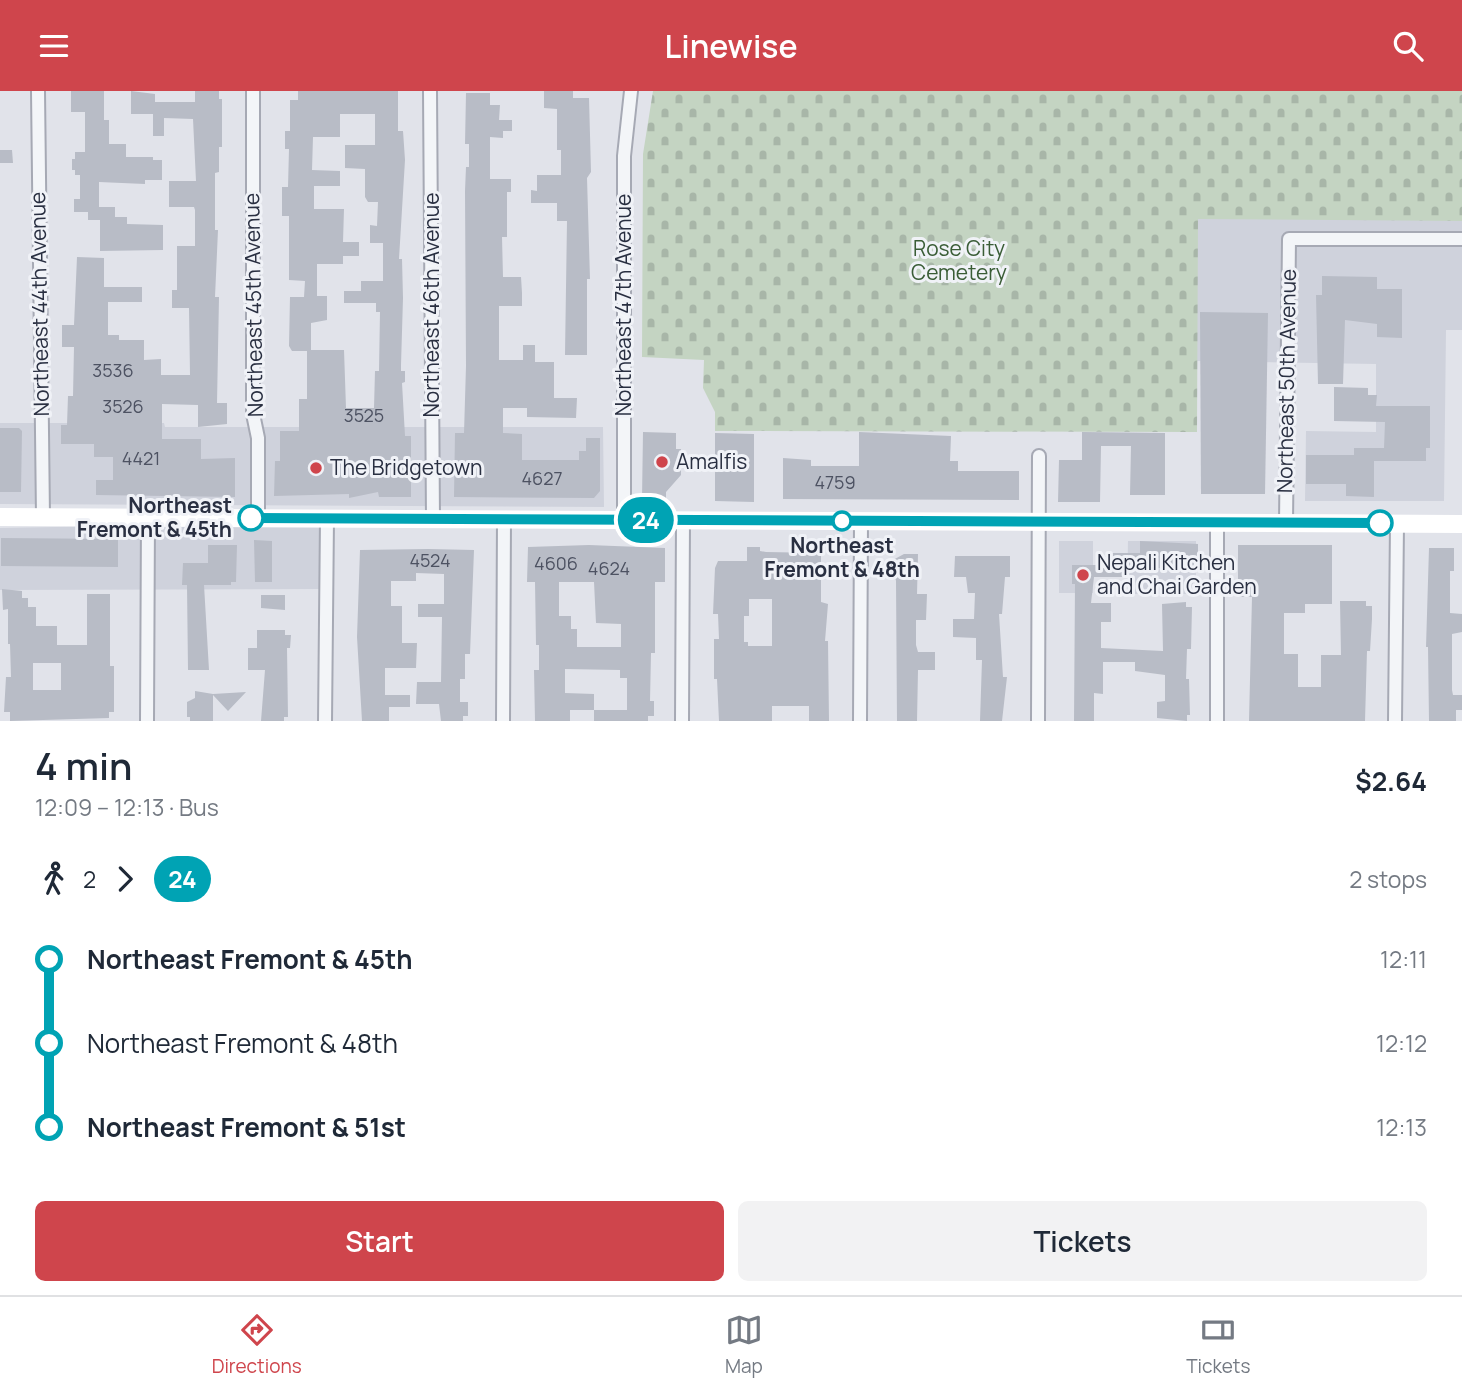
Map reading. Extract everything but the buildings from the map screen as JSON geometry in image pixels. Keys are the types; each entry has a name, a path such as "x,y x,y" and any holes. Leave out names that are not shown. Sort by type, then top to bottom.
{"main road":[{"path":"0,517 1462,524"}],"street":[{"name":"Northeast 44th Avenue","path":"38,91 43,517"},
{"name":"Northeast 45th Avenue","path":"253,91 253,414 258,438 258,518"},
{"name":"Northeast 46th Avenue","path":"430,91 433,519"},
{"name":"Northeast 47th Avenue","path":"624,520 624,156 631,91"},
{"name":"Northeast 50th Avenue","path":"1286,523 1289,239 1462,239"},
{"path":"1038,721 1039,456"},
{"path":"147,721 148,517"},
{"path":"325,721 327,519"},
{"path":"503,721 504,519"},
{"path":"682,721 683,520"},
{"path":"860,721 861,521"},
{"path":"1216,721 1217,523"},
{"path":"1395,721 1397,524"}],"shaded area":[{"path":"1197,217 1462,220 1462,330 1446,330 1444,501 1305,501 1306,431 1376,432 1376,364 1196,361"},
{"path":"0,423 164,423 165,427 603,427 604,507 0,504"},
{"path":"319,526 320,589 0,590 0,528"},
{"path":"1059,541 1093,541 1093,593 1059,593"},
{"path":"1128,541 1196,541 1196,594 1127,594"}],"green space":[{"name":"Rose City Cemetery","path":"653,91 1462,91 1462,221 1198,219 1197,432 715,431 715,412 703,388 704,360 642,357 643,154"}],"bus line":[{"name":"24","path":"251,518 1380,523"}],"place":[{"name":"Amalfis","path":"662,462"},
{"name":"The Bridgetown","path":"316,468"},
{"name":"Northeast Fremont & 45th","path":"251,518"},
{"name":"Northeast Fremont & 48th","path":"842,521"},
{"name":"Nepali Kitchen and Chai Garden","path":"1083,575"}]}
